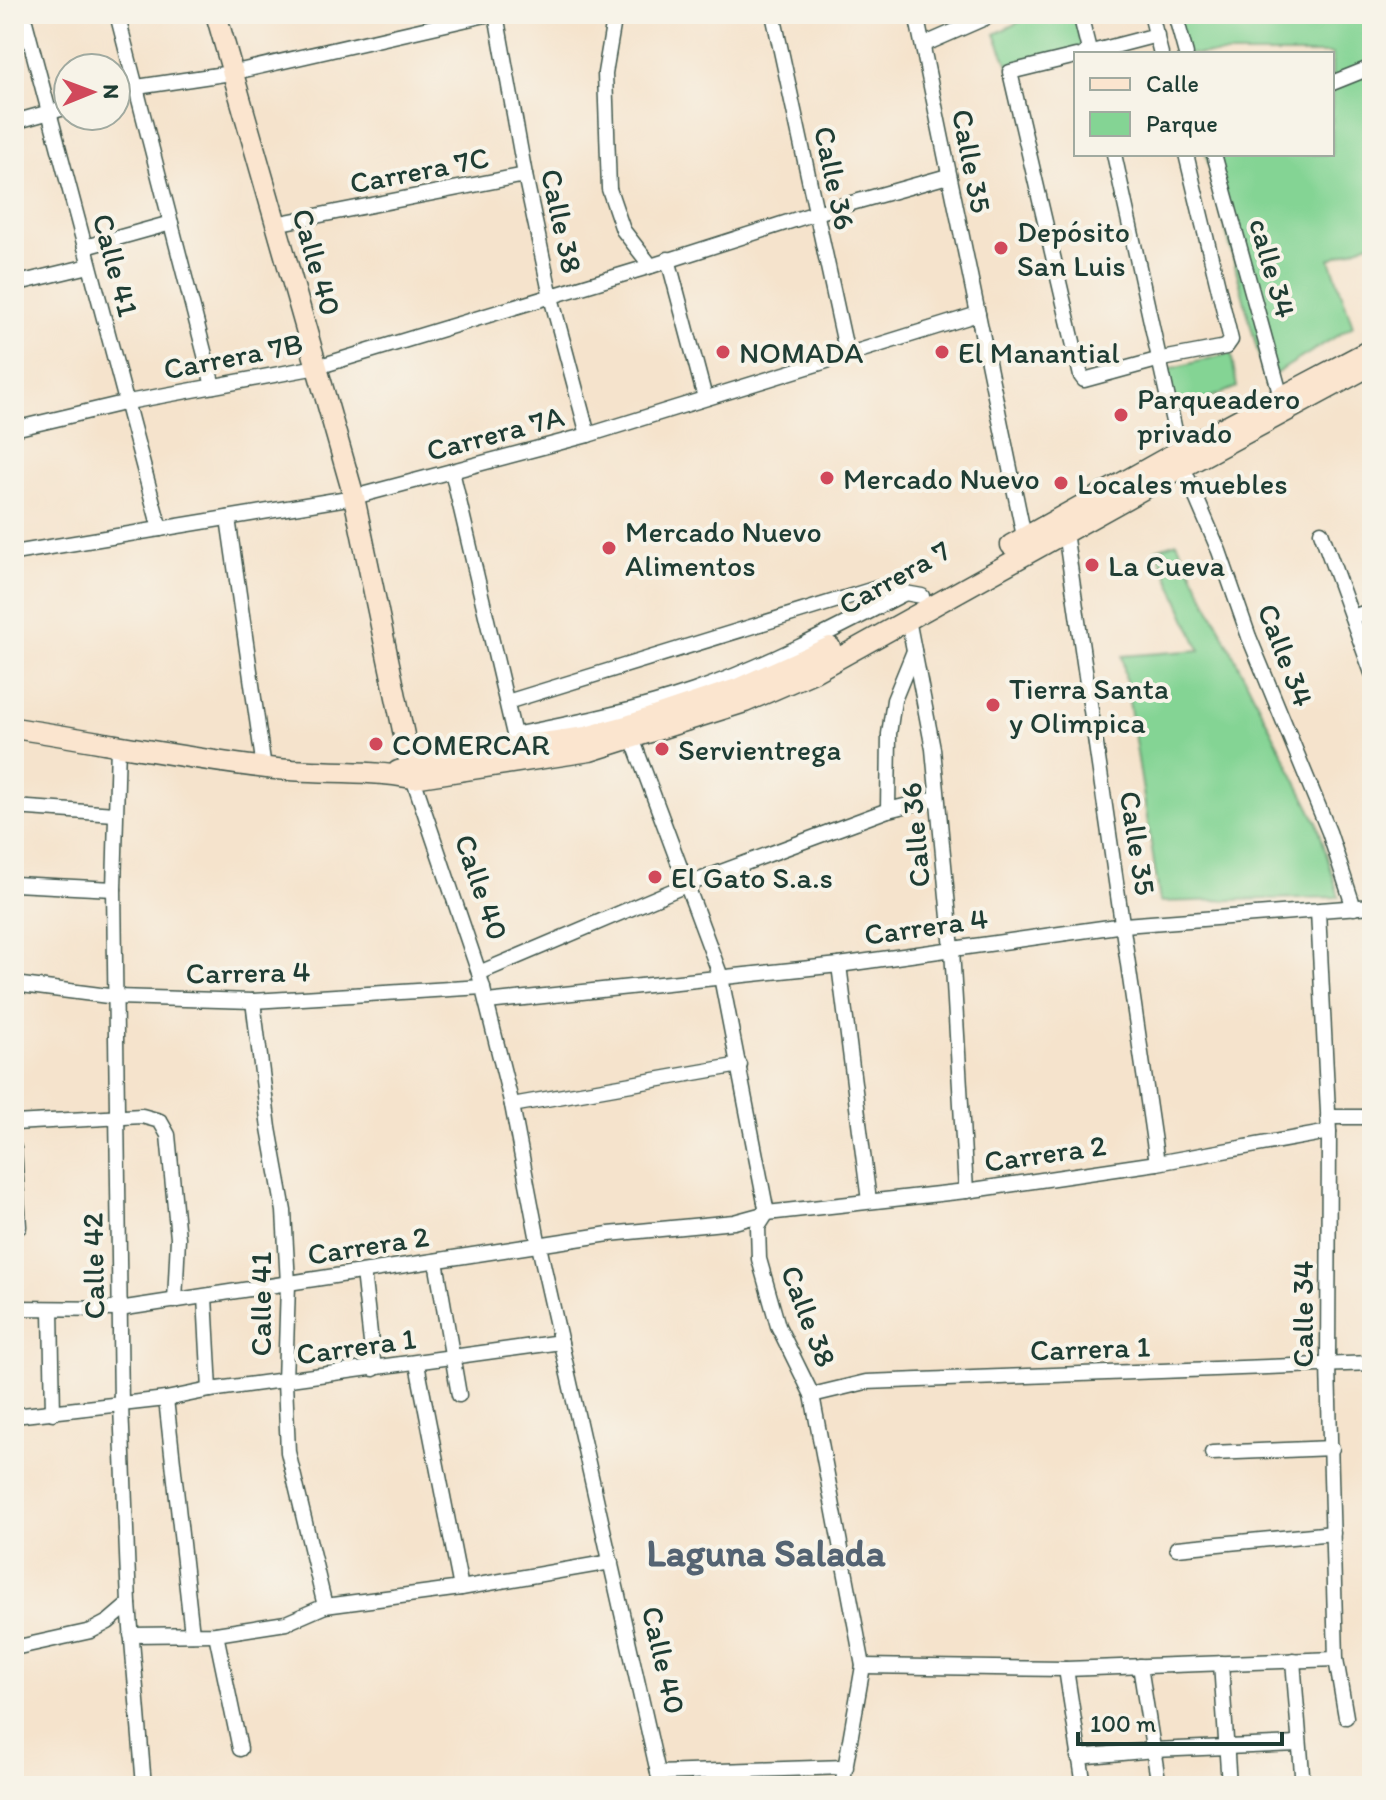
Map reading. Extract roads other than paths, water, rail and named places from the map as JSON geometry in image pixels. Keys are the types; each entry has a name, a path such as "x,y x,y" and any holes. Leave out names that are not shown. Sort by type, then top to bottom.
{"main road":[{"name":"Calle 40","path":"216,14 354,497 412,772"},
{"name":"Carrera 7","path":"412,772 627,726 737,689 812,657 914,594 1026,545 1065,532 1281,397 1372,349"},
{"name":"Carrera 7","path":"518,748 590,751 745,702 814,672 908,619 1026,545 1181,459 1372,365"},
{"path":"14,728 306,773 412,772"}],"street":[{"name":"Calle 41","path":"23,14 160,529"},
{"path":"117,14 213,386"},
{"path":"132,88 231,73 493,14"},
{"name":"Calle 38","path":"493,14 551,297 588,435"},
{"path":"615,14 605,73 609,189 623,230 651,266"},
{"name":"Calle 36","path":"773,14 847,354"},
{"name":"Calle 35","path":"916,14 1026,545"},
{"path":"923,45 994,14"},
{"path":"1080,14 1085,52"},
{"path":"1151,14 1161,52"},
{"path":"1175,14 1185,52"},
{"path":"1093,52 1157,35"},
{"path":"1074,57 1010,72 1081,376 1084,380 1157,360"},
{"path":"1334,82 1372,67"},
{"path":"14,122 52,112"},
{"path":"1114,156 1181,459"},
{"name":"Calle 34","path":"1157,360 1226,347 1231,336 1186,156"},
{"name":"calle 34","path":"1215,156 1281,397"},
{"name":"Carrera 7C","path":"275,224 525,175"},
{"name":"Carrera 7B","path":"14,429 128,402 317,367 816,213 948,176"},
{"path":"85,247 171,223"},
{"path":"668,259 705,398"},
{"path":"14,284 89,266"},
{"name":"Carrera 7A","path":"14,553 354,497 588,435 978,314"},
{"name":"Calle 34","path":"1181,459 1215,540 1249,637 1329,832 1354,908"},
{"path":"452,471 518,748"},
{"path":"228,518 264,768"},
{"name":"Calle 35","path":"1065,532 1157,1163"},
{"path":"1321,532 1372,673"},
{"path":"507,702 877,588 914,594"},
{"path":"1352,617 1372,610"},
{"name":"Calle 36","path":"908,619 933,749 952,949 966,1191"},
{"path":"888,810 889,734 894,700 915,651"},
{"name":"Calle 38","path":"632,738 721,977 767,1213 758,1227 759,1259 778,1326 812,1395 863,1666 842,1786"},
{"name":"Calle 42","path":"118,744 114,889 121,1405 129,1604 144,1786"},
{"name":"Calle 40","path":"412,772 487,1002 660,1780"},
{"name":"Carrera 4","path":"14,984 116,997 253,1001 481,980 686,885 888,810 937,798"},
{"path":"14,807 115,814"},
{"path":"14,884 114,889"},
{"name":"Carrera 4","path":"487,1002 839,965 1124,925 1372,906"},
{"name":"Calle 34","path":"1318,911 1328,1124 1328,1365 1336,1659 1346,1717"},
{"path":"839,965 869,1201"},
{"name":"Calle 41","path":"253,1001 269,1128 284,1211 288,1284 285,1382 288,1452 325,1606"},
{"path":"512,1105 740,1065"},
{"path":"14,1123 142,1116 160,1121 168,1135 178,1238 175,1301"},
{"name":"Carrera 2","path":"14,1308 119,1309 634,1231 734,1222 767,1213 966,1191 1157,1163 1372,1117"},
{"path":"14,1148 19,1227"},
{"path":"436,1261 459,1395"},
{"path":"363,1272 374,1369"},
{"path":"205,1297 210,1390"},
{"path":"51,1310 53,1413"},
{"name":"Carrera 1","path":"14,1416 166,1399 210,1390 561,1342"},
{"name":"Carrera 1","path":"812,1395 866,1382 1372,1363"},
{"path":"417,1364 461,1588"},
{"path":"166,1399 192,1634"},
{"path":"1212,1453 1332,1448"},
{"path":"1177,1548 1333,1533"},
{"path":"131,1635 216,1634 286,1623 325,1606 461,1588 611,1562"},
{"path":"14,1648 91,1631 108,1622 129,1604"},
{"path":"216,1634 240,1749"},
{"path":"863,1666 1066,1669 1336,1659"},
{"path":"1293,1660 1303,1786"},
{"path":"1221,1663 1229,1786"},
{"path":"1140,1666 1159,1786"},
{"path":"1066,1669 1084,1786"},
{"path":"1078,1757 1154,1750 1299,1744"},
{"path":"660,1780 846,1767"}],"place":[{"name":"Depósito San Luis","path":"1001,248"},
{"name":"NOMADA","path":"723,352"},
{"name":"El Manantial","path":"942,352"},
{"name":"Parqueadero privado","path":"1121,415"},
{"name":"Mercado Nuevo","path":"827,478"},
{"name":"Locales muebles","path":"1061,483"},
{"name":"Mercado Nuevo Alimentos","path":"609,548"},
{"name":"La Cueva","path":"1092,565"},
{"name":"Tierra Santa y Olimpica","path":"993,705"},
{"name":"COMERCAR","path":"376,744"},
{"name":"Servientrega","path":"662,749"},
{"name":"El Gato S.a.s","path":"655,877"}],"district":[{"name":"Laguna Salada","path":"766,1553"}]}
